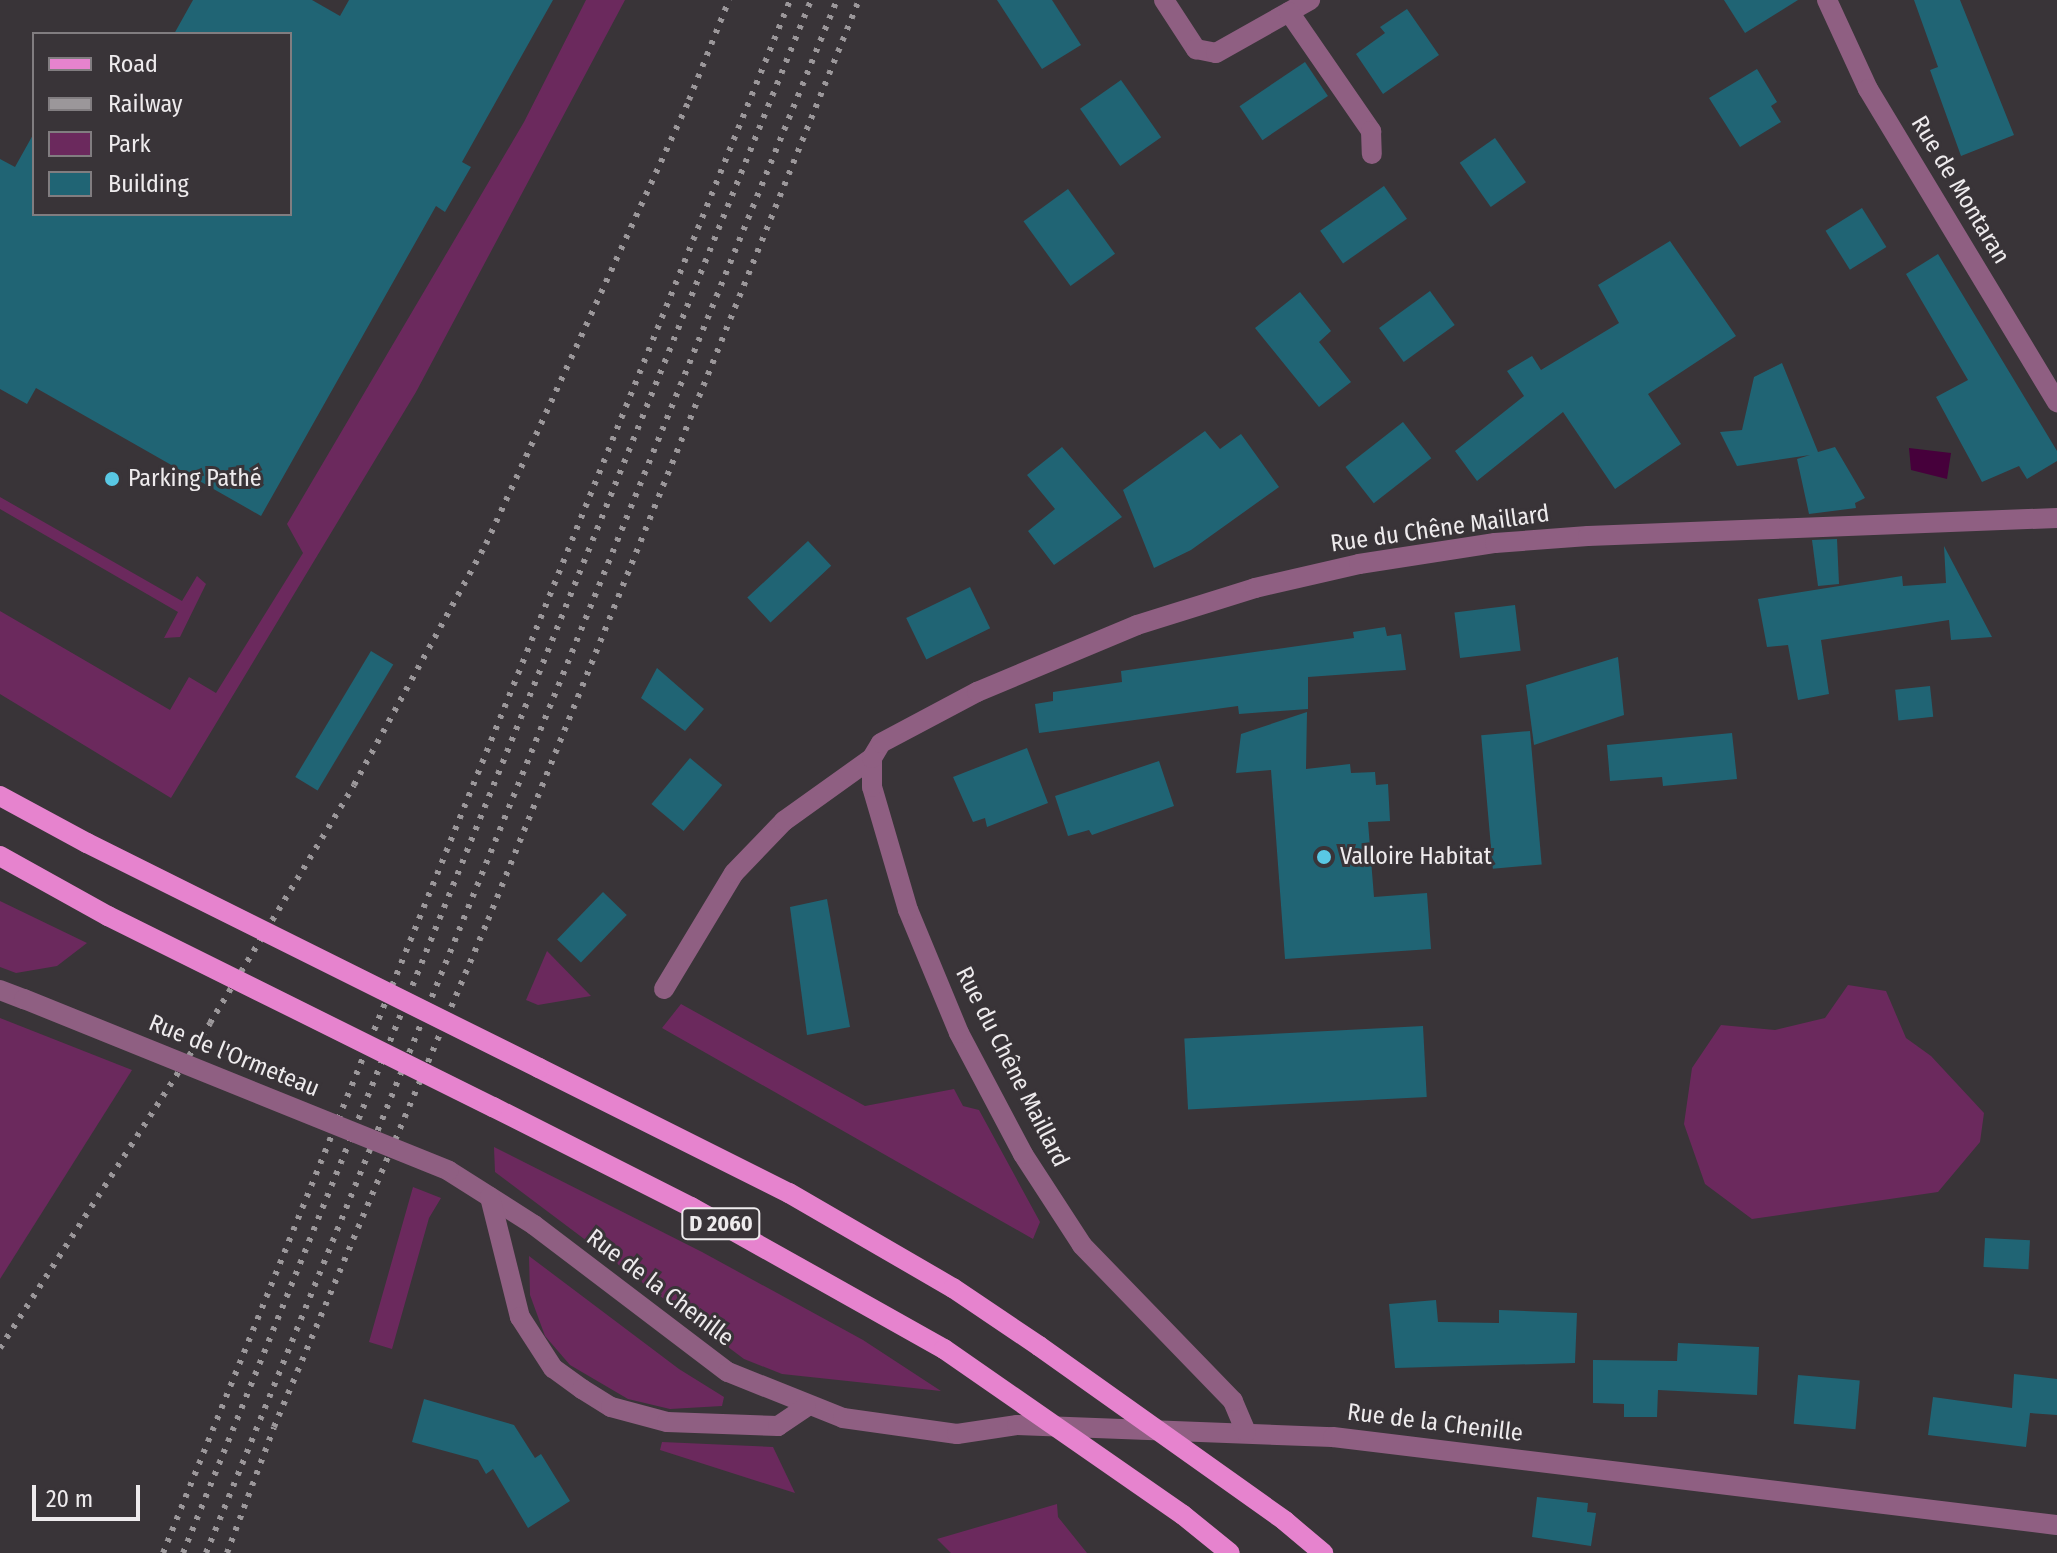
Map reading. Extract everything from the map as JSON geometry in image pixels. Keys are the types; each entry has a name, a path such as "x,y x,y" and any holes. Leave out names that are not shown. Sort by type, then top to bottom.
{"main road":[{"name":"D 2060","path":"0,796 87,843 789,1193 953,1288 1285,1521 1323,1553"},
{"name":"D 2060","path":"0,856 108,916 704,1214 944,1349 1183,1515 1230,1553"}],"street":[{"path":"1164,0 1196,49 1216,53 1310,0"},
{"name":"Rue de Montaran","path":"1827,0 1868,89 2057,402"},
{"path":"1289,12 1371,131 1372,154"},
{"name":"Rue du Chêne Maillard","path":"664,989 734,873 784,821 872,758 881,743 914,724 1059,656 1255,588 1359,564 1495,543 1588,536 2057,518"},
{"name":"Rue du Chêne Maillard","path":"872,758 872,787 908,910 959,1033 1023,1154 1082,1245 1233,1401 1246,1432"},
{"name":"Rue de l'Ormeteau","path":"0,990 449,1171"},
{"name":"Rue de la Chenille","path":"449,1171 490,1197 728,1372 806,1407 885,1426 957,1434 1017,1425 1246,1432 1349,1439 2057,1525"},
{"path":"490,1197 520,1317 553,1368 582,1389 611,1407 667,1422 778,1426 806,1407"}],"green space":[{"path":"586,0 625,0 416,392 171,798 0,694 0,611 170,710 189,677 216,693 303,553 287,524 524,122"},
{"path":"0,497 182,601 197,576 206,584 180,637 164,638 178,612 0,509"},
{"path":"0,901 87,943 57,966 16,973 0,967"},
{"path":"547,951 591,996 538,1005 526,1000"},
{"path":"1848,985 1886,991 1906,1038 1931,1056 1984,1113 1980,1142 1938,1192 1752,1219 1705,1184 1684,1124 1692,1068 1721,1025 1775,1030 1825,1018"},
{"path":"681,1004 865,1106 954,1089 963,1106 979,1110 1040,1222 1033,1239 662,1028"},
{"path":"0,1018 132,1070 0,1279"},
{"path":"494,1147 702,1252 863,1340 941,1391 782,1374 744,1359 495,1172"},
{"path":"413,1187 441,1198 429,1218 392,1349 369,1342"},
{"path":"529,1256 679,1369 724,1397 722,1406 670,1409 628,1399 570,1365 545,1336 530,1295"},
{"path":"662,1442 773,1447 795,1493 660,1450"},
{"path":"1057,1504 1058,1517 1087,1553 951,1553 937,1539"}],"shaded area":[{"path":"1909,448 1951,453 1947,479 1911,470"}],"building":[{"path":"193,0 312,0 340,16 349,0 553,0 462,162 471,167 445,212 436,206 261,516 36,388 27,404 0,389 0,159 15,167 32,137 32,216 292,216 292,32 175,32"},
{"path":"997,0 1052,0 1081,45 1042,69"},
{"path":"1724,0 1798,0 1745,33"},
{"path":"1914,0 1960,0 2014,135 1961,156 1930,70 1938,67"},
{"path":"1407,9 1439,55 1383,94 1356,54 1385,33 1380,27"},
{"path":"1305,62 1328,96 1262,140 1240,106"},
{"path":"1757,69 1777,102 1771,106 1781,122 1740,147 1709,98"},
{"path":"1121,80 1161,137 1120,166 1080,109"},
{"path":"1495,138 1526,182 1491,207 1460,163"},
{"path":"1384,186 1407,219 1343,264 1320,231"},
{"path":"1068,189 1115,254 1071,286 1024,221"},
{"path":"1862,208 1886,247 1850,270 1826,231"},
{"path":"1670,241 1736,336 1648,394 1681,444 1615,489 1563,412 1477,481 1455,451 1524,396 1507,371 1532,356 1541,370 1619,323 1598,285"},
{"path":"1938,254 2057,451 2057,461 2027,479 2019,466 1982,482 1936,397 1968,380 1906,274"},
{"path":"1430,291 1455,325 1404,362 1379,328"},
{"path":"1300,292 1331,331 1319,342 1351,382 1319,407 1255,328"},
{"path":"1782,363 1818,452 1835,447 1865,498 1855,503 1856,508 1809,514 1797,459 1810,455 1737,466 1720,432 1742,430 1754,377"},
{"path":"1403,422 1431,458 1374,503 1345,467"},
{"path":"1205,431 1220,449 1241,434 1279,487 1191,550 1154,568 1123,490"},
{"path":"1062,447 1122,517 1054,565 1028,531 1055,509 1027,475"},
{"path":"1837,539 1839,584 1818,586 1812,540"},
{"path":"808,541 831,566 770,622 747,598"},
{"path":"1944,546 1992,637 1951,640 1949,620 1821,640 1829,694 1798,700 1788,645 1767,647 1758,599 1902,576 1903,586 1946,583"},
{"path":"970,587 990,628 926,659 906,618"},
{"path":"1515,605 1521,651 1460,658 1454,612"},
{"path":"1385,627 1387,636 1401,634 1406,670 1308,677 1308,709 1239,714 1238,706 1039,733 1035,704 1053,701 1053,692 1122,682 1121,671 1354,638 1353,632"},
{"path":"371,651 393,664 318,790 295,777"},
{"path":"1618,657 1624,715 1534,745 1526,685"},
{"path":"657,668 704,709 685,731 641,698"},
{"path":"1930,686 1933,717 1898,720 1895,690"},
{"name":"Valloire Habitat","path":"1307,712 1306,769 1350,764 1351,773 1375,772 1376,785 1388,784 1390,821 1368,822 1374,897 1427,893 1431,949 1285,959 1271,770 1236,773 1241,734"},
{"path":"1530,731 1542,864 1493,869 1481,735"},
{"path":"1732,733 1737,779 1663,786 1662,777 1610,781 1607,745"},
{"path":"1027,748 1048,803 987,827 985,818 973,822 953,777"},
{"path":"690,758 722,785 684,831 651,804"},
{"path":"1159,761 1174,806 1092,835 1089,830 1068,836 1055,796"},
{"path":"603,892 627,915 581,962 557,939"},
{"path":"827,899 850,1027 807,1035 790,907"},
{"path":"1423,1026 1427,1097 1188,1109 1184,1039"},
{"path":"1985,1238 2030,1240 2028,1269 1983,1267"},
{"path":"1436,1300 1438,1322 1499,1323 1499,1310 1577,1313 1575,1363 1395,1368 1389,1304"},
{"path":"1678,1343 1759,1347 1757,1395 1658,1390 1657,1417 1624,1417 1624,1404 1593,1403 1593,1360 1677,1361"},
{"path":"2014,1374 2057,1379 2057,1415 2030,1413 2026,1447 1928,1435 1933,1397 2012,1408"},
{"path":"1798,1375 1860,1380 1855,1429 1794,1424"},
{"path":"424,1399 514,1425 535,1458 541,1454 570,1501 528,1528 493,1469 486,1474 478,1460 412,1442"},
{"path":"1537,1497 1588,1503 1587,1512 1596,1513 1591,1546 1532,1537"}],"railway":[{"path":"0,1348 210,1023 354,785 486,544 689,100 729,0"},
{"path":"163,1553 790,0"},
{"path":"183,1553 811,0"},
{"path":"206,1553 837,0"},
{"path":"227,1553 274,1427 488,920 859,0"}],"place":[{"name":"Parking Pathé","path":"112,479"},
{"name":"Valloire Habitat","path":"1324,857"}]}
